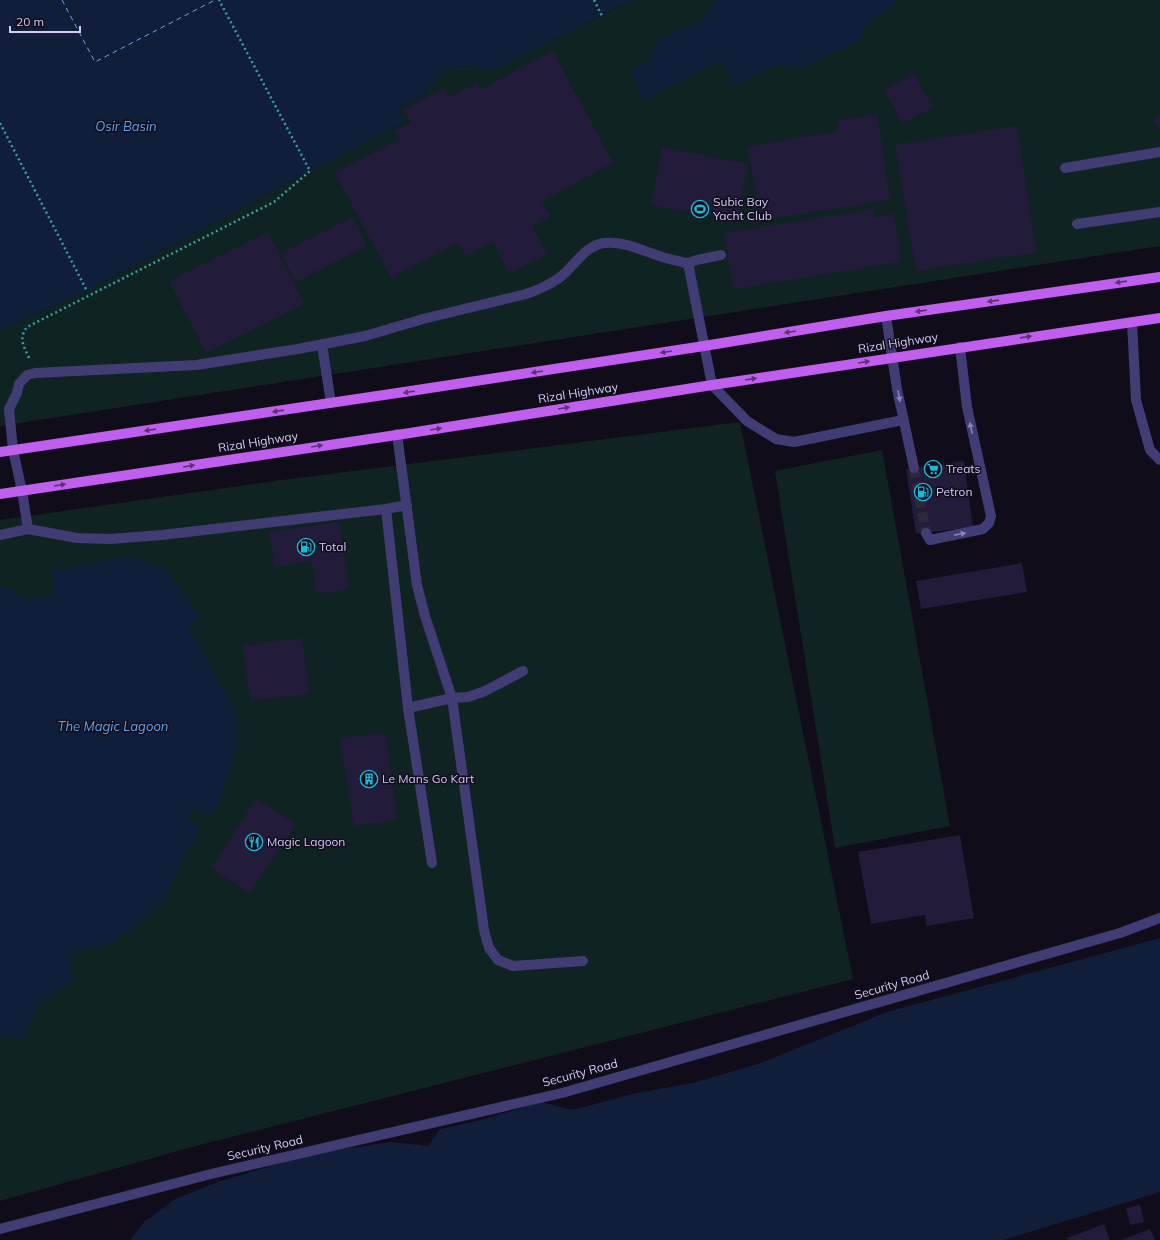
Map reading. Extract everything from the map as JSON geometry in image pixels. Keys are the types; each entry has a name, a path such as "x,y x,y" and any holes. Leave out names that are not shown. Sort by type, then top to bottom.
{"main road":[{"path":"0,452 704,346 886,316 1160,277"},
{"name":"Rizal Highway","path":"0,494 893,357 1160,318"}],"street":[{"path":"1065,168 1160,152"},
{"path":"1077,224 1160,212"},
{"path":"28,529 13,450 9,409 17,393 19,384 27,375 35,373 196,365 322,345 365,336 423,319 526,294 542,288 559,278 590,248 604,243 619,243 670,260 688,262 721,255"},
{"path":"688,262 712,385 747,421 776,439 794,442 904,420"},
{"path":"886,316 897,389 914,468"},
{"path":"1132,322 1136,400 1150,450 1160,460"},
{"path":"322,345 331,403"},
{"path":"926,533 930,540 983,529 990,523 991,516 967,407 960,347"},
{"path":"397,434 417,584 425,616 452,698 484,930 489,948 498,960 513,966 583,961"},
{"path":"0,535 28,529 77,538 110,539 162,535 386,509 407,504"},
{"path":"386,509 408,708 432,863"},
{"path":"408,708 452,698 468,697 485,691 523,671"},
{"name":"Security Road","path":"0,1229 211,1174 562,1093 1120,933 1160,918"}],"path":[{"path":"35,373 22,341 22,333 27,327 274,202 310,171 219,0"},
{"path":"594,0 602,16"},
{"path":"0,123 87,291"}],"green space":[{"name":"Subic Bay Yacht Club","path":"632,0 1160,0 1160,246 0,426 0,330 87,291 404,122 399,108 425,95 429,86 440,74 453,67 471,66 489,72"},
{"path":"740,422 853,979 192,1147 0,1201 0,520 282,480"},
{"path":"882,450 950,826 835,848 775,471"}],"water":[{"name":"Osir Basin","path":"0,0 632,0 489,72 471,66 453,67 440,74 429,86 425,95 399,108 404,122 87,291 0,330"},
{"path":"717,0 897,0 884,12 864,26 860,40 802,68 778,64 734,85 721,60 644,100 631,72 649,61 655,42 700,22"},
{"name":"The Magic Lagoon","path":"128,557 162,566 200,617 186,629 198,642 236,711 237,742 233,760 220,799 209,817 194,806 187,818 200,828 182,860 164,899 117,941 70,953 74,980 43,998 25,1029 26,1039 0,1036 0,585 26,600 54,596 52,568 64,572 74,567"},
{"path":"1160,938 1160,1192 1004,1240 130,1240 144,1222 175,1199 215,1183 309,1154 391,1142 428,1146 440,1129 481,1120 541,1102 573,1110 636,1093 693,1083 761,1063 887,1012"}],"building":[{"path":"553,51 613,163 542,201 550,216 532,226 547,254 509,274 493,242 466,256 458,242 391,278 335,173 399,139 395,131 411,123 404,110 444,88 449,97 477,83 480,90"},
{"path":"914,74 933,108 902,123 884,90"},
{"path":"877,114 890,200 762,220 747,147 838,131 837,121"},
{"path":"1160,115 1160,133 1153,119"},
{"path":"1017,126 1036,252 916,271 895,145"},
{"path":"662,147 748,164 737,221 651,205"},
{"path":"874,209 875,218 894,214 901,262 733,289 724,233"},
{"path":"353,217 367,246 296,282 281,253"},
{"path":"268,232 304,304 206,353 169,281"},
{"path":"964,461 973,527 916,534 906,469"},
{"path":"339,522 349,589 316,594 312,561 275,567 269,532"},
{"path":"1022,563 1027,592 921,609 916,581"},
{"path":"302,638 309,694 250,701 243,646"},
{"name":"Le Mans Go Kart","path":"385,733 397,819 354,826 340,738"},
{"path":"256,799 296,824 250,893 211,868"},
{"path":"960,835 974,918 926,926 925,915 871,924 858,852"},
{"path":"1140,1205 1144,1222 1130,1225 1126,1208"},
{"path":"1104,1224 1110,1240 1068,1240 1067,1238"},
{"path":"1150,1229 1155,1240 1121,1240"}],"ferry route":[{"path":"62,0 95,62 215,0"}],"tunnel":[{"path":"914,468 926,533"}],"place":[{"name":"Subic Bay Yacht Club","path":"700,209"},
{"name":"Treats","path":"933,469"},
{"name":"Petron","path":"923,492"},
{"name":"Total","path":"306,547"},
{"name":"Le Mans Go Kart","path":"369,779"},
{"name":"Magic Lagoon","path":"254,842"}]}
